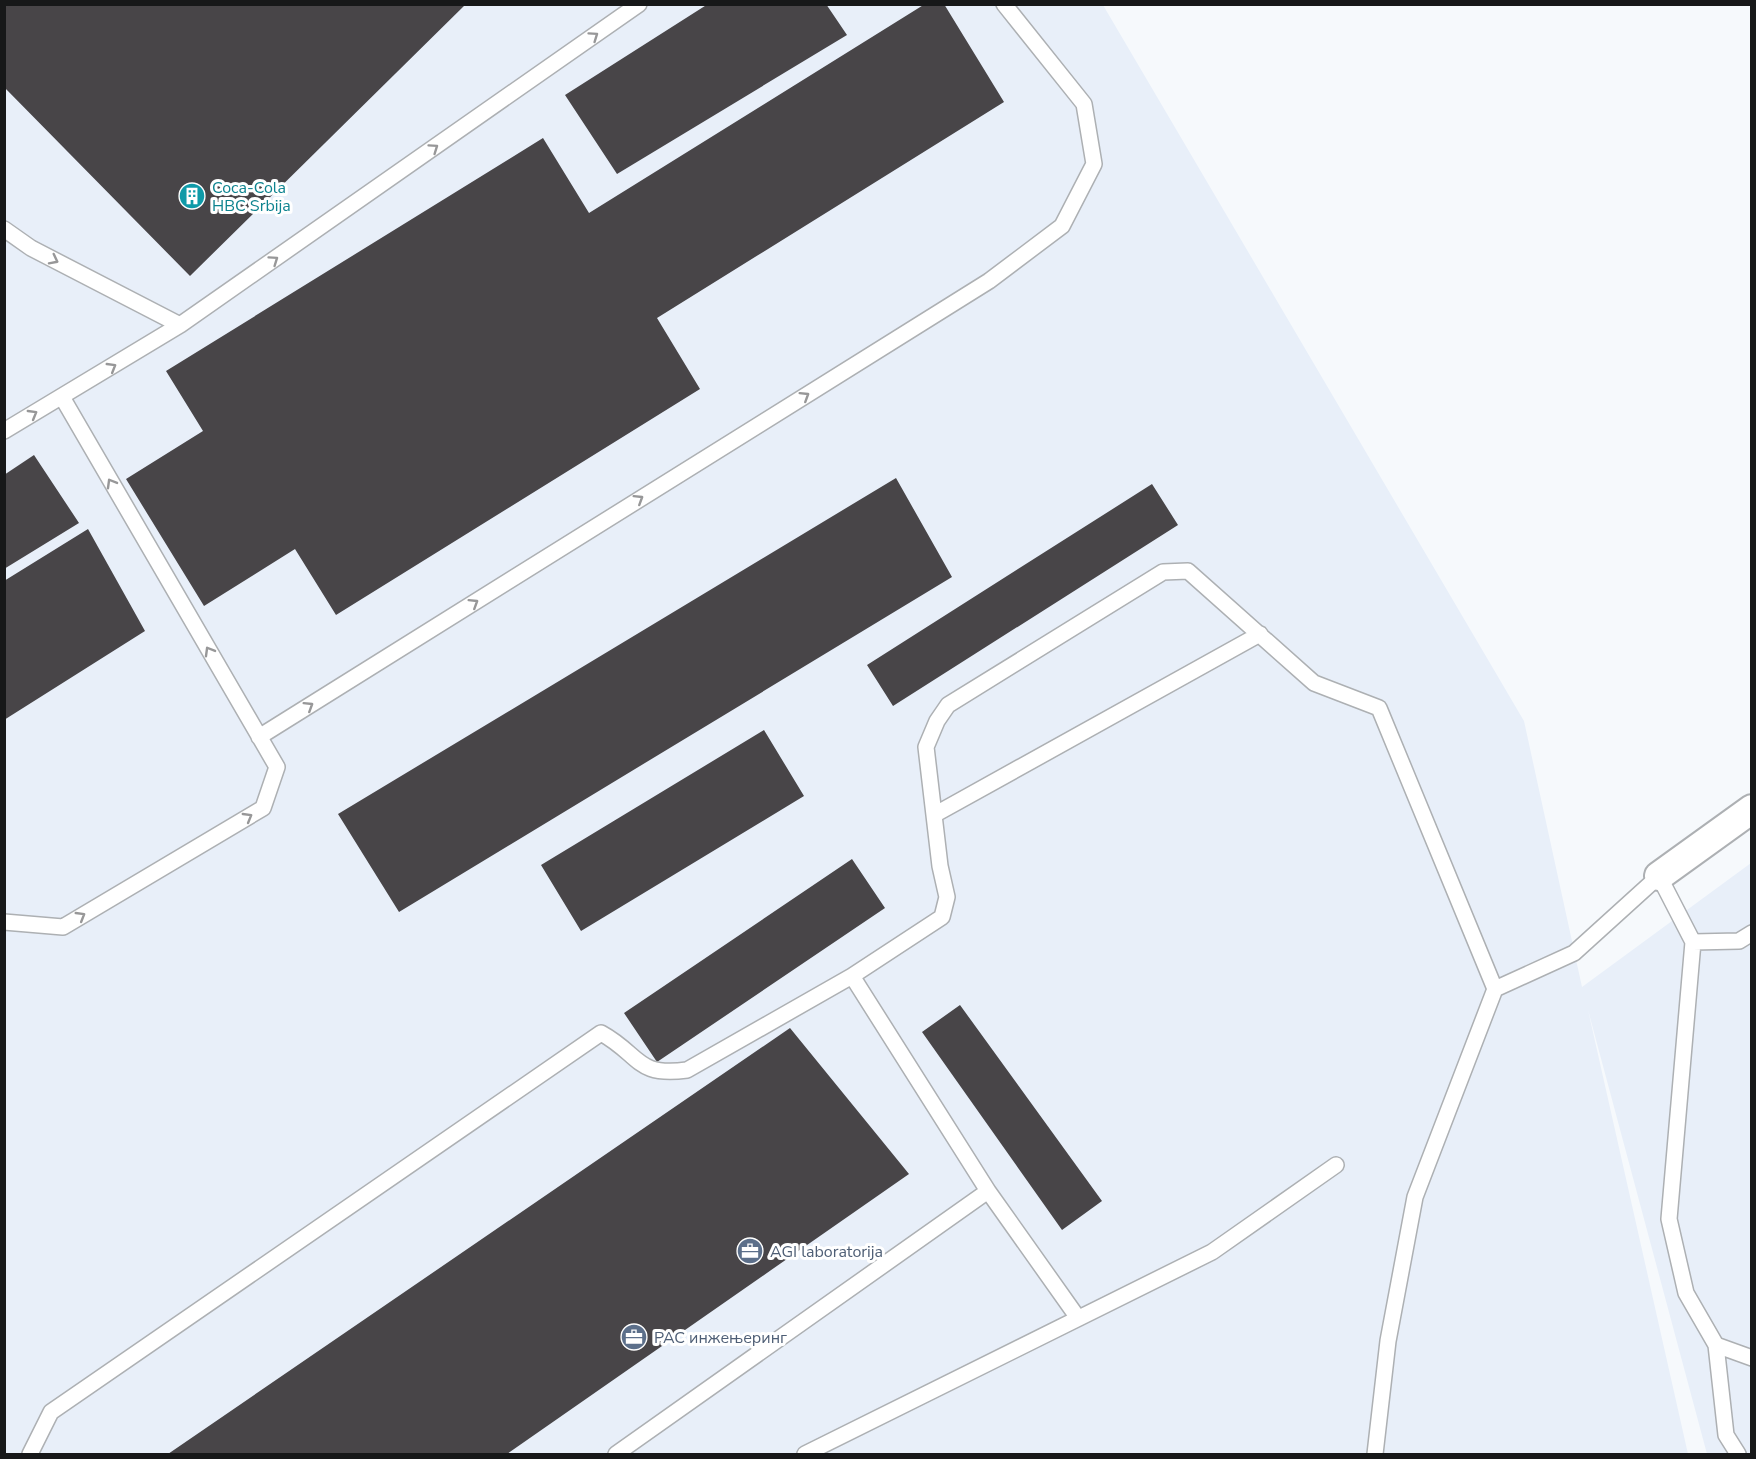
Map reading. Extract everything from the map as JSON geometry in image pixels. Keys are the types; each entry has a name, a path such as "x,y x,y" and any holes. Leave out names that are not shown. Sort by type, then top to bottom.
{"street":[{"path":"1659,876 1752,809"}],"lane":[{"path":"4,431 180,325 639,4"},
{"path":"259,737 989,281 1062,226 1094,164 1084,104 1004,4"},
{"path":"4,229 31,248 180,325"},
{"path":"4,922 63,927 263,808 278,767 62,397"},
{"path":"30,1455 51,1412 601,1033 620,1044 644,1067 662,1073 687,1070 852,976 942,917 947,897 940,866 927,747 937,721 948,705 1163,572 1188,571 1314,683 1379,708 1495,989 1415,1197 1388,1341 1376,1455"},
{"path":"934,814 1260,634"},
{"path":"1495,989 1574,952 1659,876 1693,942 1669,1219 1686,1293 1716,1345 1726,1435 1738,1455"},
{"path":"1693,942 1739,941 1752,933"},
{"path":"852,976 988,1191 1078,1318"},
{"path":"805,1455 1212,1252 1336,1165"},
{"path":"616,1455 988,1191"},
{"path":"1716,1345 1752,1358"}],"shaded area":[{"path":"5,5 1103,5 1524,721 1582,987 1751,863 1751,1454 1707,1454 1588,1010 1688,1454 5,1454"}],"building":[{"name":"Coca-Cola HBC Srbija","path":"4,4 466,4 190,276 4,87"},
{"path":"708,4 826,4 847,35 617,174 565,95"},
{"path":"925,4 944,4 1004,102 657,318 700,389 336,615 295,549 204,606 126,479 203,431 166,371 543,138 589,213"},
{"path":"34,455 79,523 4,569 4,475"},
{"path":"896,478 952,577 399,912 338,814"},
{"path":"1152,484 1178,525 893,706 867,665"},
{"path":"88,529 145,631 4,720 4,581"},
{"path":"764,730 804,796 581,931 541,865"},
{"path":"852,859 885,908 657,1062 624,1013"},
{"path":"960,1005 1102,1201 1062,1230 922,1032"},
{"path":"790,1028 909,1174 507,1454 168,1454"}],"place":[{"name":"Coca-Cola HBC Srbija","path":"192,196"},
{"name":"AGI laboratorija","path":"750,1251"},
{"name":"РАС инжењеринг","path":"634,1337"}]}
